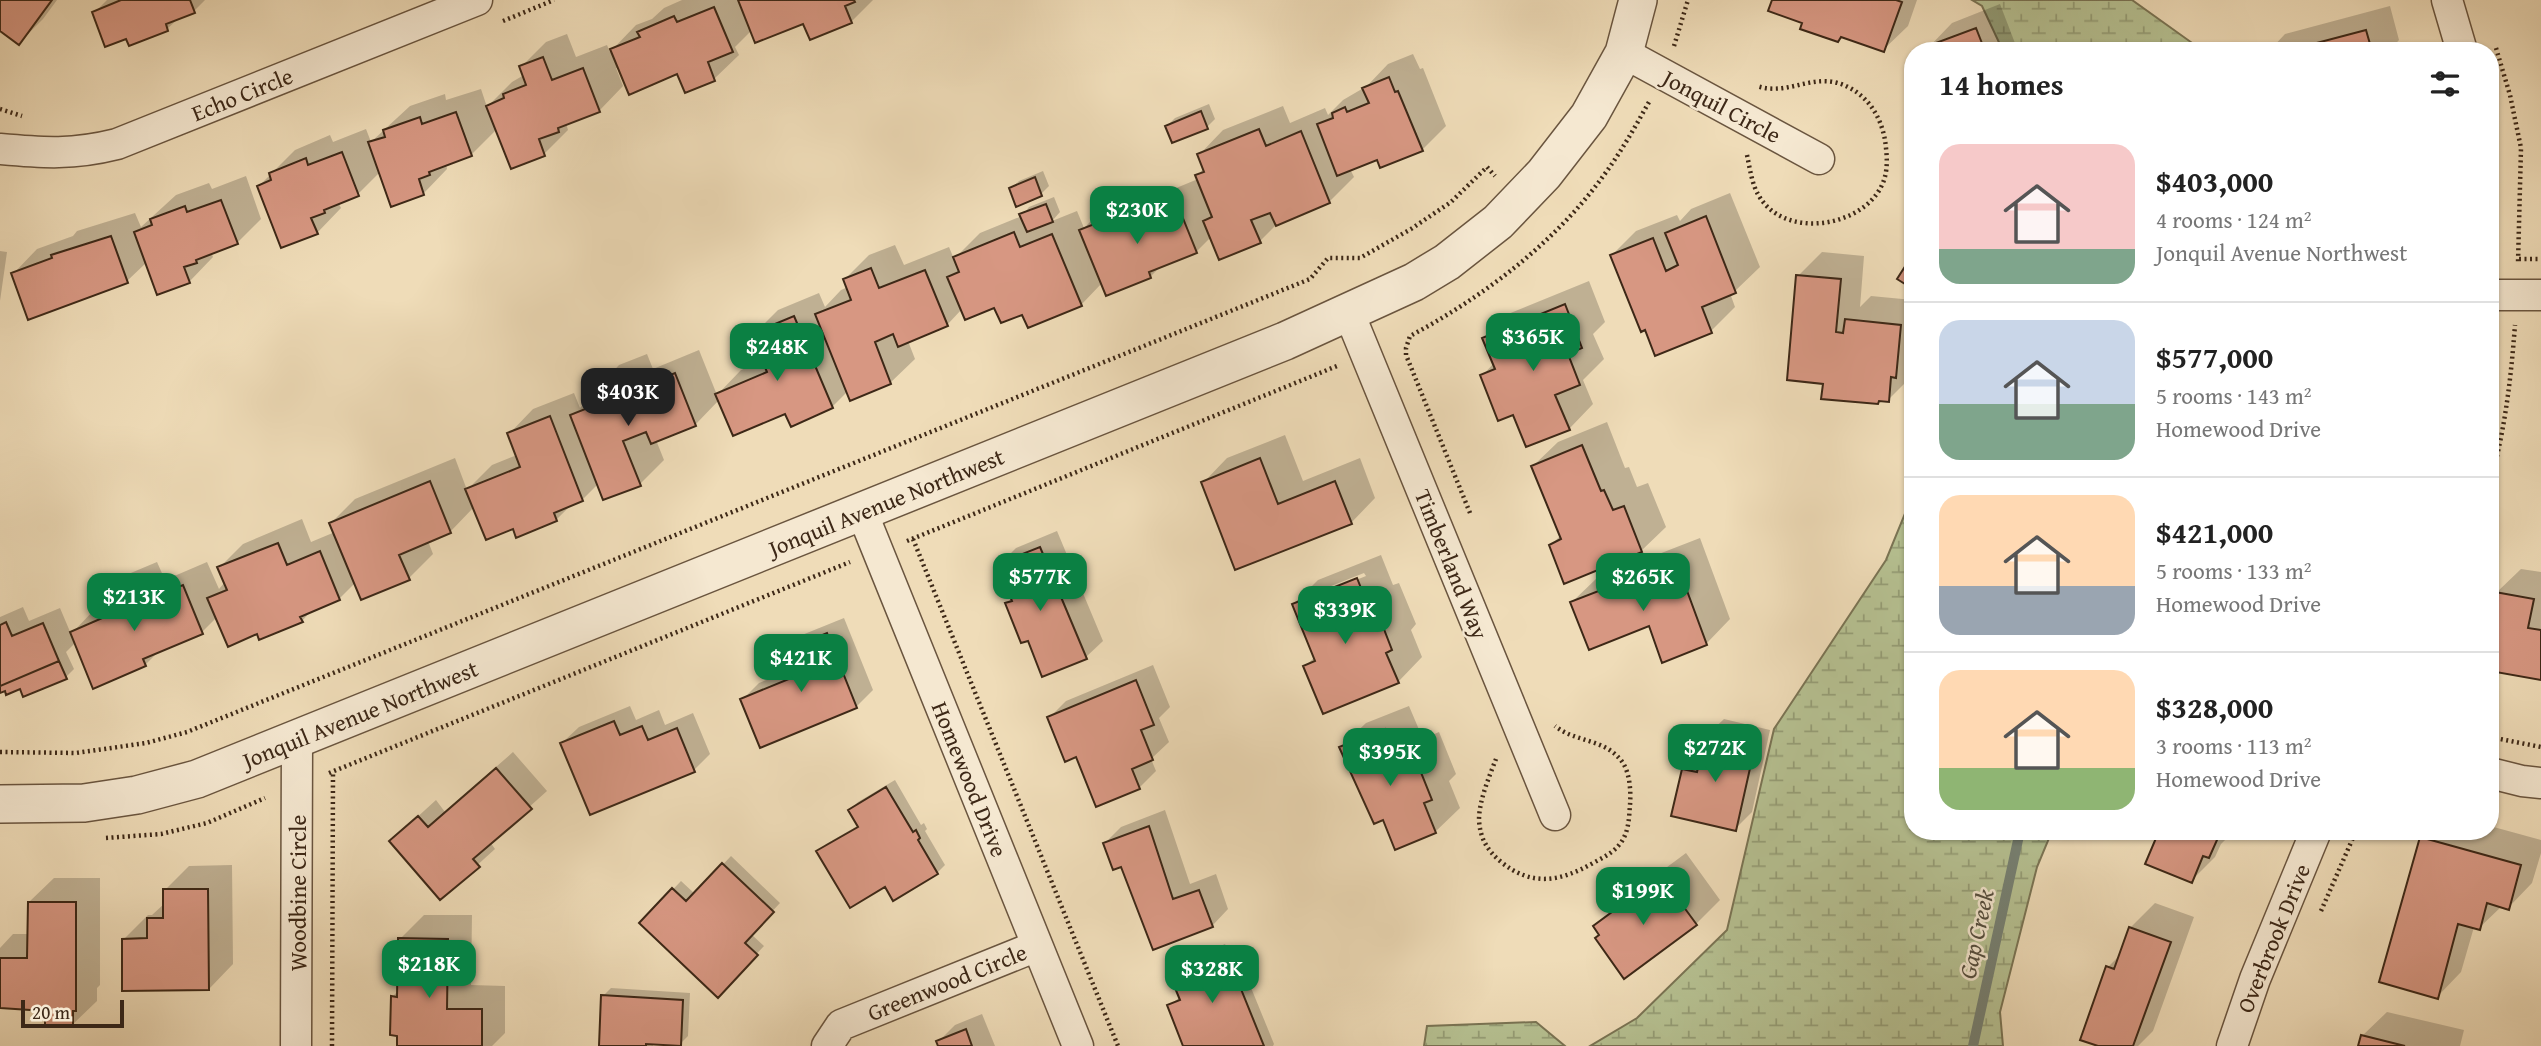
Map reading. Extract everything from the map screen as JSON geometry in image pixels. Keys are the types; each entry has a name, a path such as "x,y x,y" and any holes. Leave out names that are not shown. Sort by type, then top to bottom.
{"street":[{"name":"Echo Circle","path":"0,149 56,154 117,144 477,0"},
{"name":"Jonquil Avenue Northwest","path":"0,804 84,803 137,795 197,779 1272,346 1414,282 1447,262 1498,222 1544,174 1589,116 1624,54 1638,0"},
{"path":"2447,0 2459,42"},
{"name":"Jonquil Circle","path":"1624,54 1819,159"},
{"name":"Timberland Way","path":"1349,313 1555,815"},
{"name":"Homewood Drive","path":"862,512 1078,1046"},
{"name":"Woodbine Circle","path":"296,1046 297,739"},
{"path":"2499,775 2541,783"},
{"name":"Overbrook Drive","path":"2232,1046 2255,979 2312,840"},
{"name":"Greenwood Circle","path":"827,1046 841,1025 1037,946"}],"path":[{"path":"1473,522 1406,355 1410,336 1483,290 1524,259 1556,230 1603,176 1664,75 1688,0"},
{"path":"2492,36 2494,42"},
{"path":"2499,59 2521,148 2519,259 2511,369 2499,452"},
{"path":"0,109 25,117"},
{"path":"0,752 76,752 146,743 187,732 1310,279 1328,258 1360,258 1412,229 1451,202 1487,167 1518,202"},
{"path":"2519,259 2541,259"},
{"path":"103,838 161,834 206,823 1366,354"},
{"path":"914,539 1118,1046"},
{"path":"1496,750 1479,816 1483,842 1492,855 1518,875 1535,879 1555,879 1574,874 1611,853 1623,840 1628,827 1630,796 1625,766 1617,755 1604,746 1562,732 1555,726 1550,713"},
{"path":"2499,739 2541,747"},
{"path":"332,1046 333,772"},
{"path":"2320,914 2352,840"}],"green space":[{"path":"1972,0 2132,0 2191,42 1999,42 1982,6"},
{"path":"1904,516 1904,840 2048,840 2037,867 2000,1012 2003,1046 1590,1046 1637,1018 1727,930 1774,729 1886,560"},
{"path":"1536,1022 1565,1046 1424,1046 1427,1026"}],"building":[{"path":"0,0 52,0 19,45 0,31"},
{"path":"121,0 190,0 195,13 166,24 168,31 129,46 126,39 105,47 92,12"},
{"path":"738,0 855,2 845,6 852,23 810,40 803,24 755,43"},
{"path":"1772,0 1902,2 1884,52 1841,37 1838,42 1800,29 1802,23 1768,11"},
{"path":"714,7 733,52 708,62 715,81 685,93 677,74 629,95 610,49 640,37 637,32 674,16 677,22"},
{"path":"1976,28 1981,42 1938,42"},
{"path":"2366,30 2369,42 2320,42"},
{"path":"543,57 552,80 583,68 600,112 558,128 559,132 539,139 545,156 511,169 486,106 504,98 503,94 526,85 519,66"},
{"path":"1389,77 1395,92 1398,91 1423,151 1380,168 1377,160 1337,176 1317,124 1333,118 1332,113 1345,107 1347,112 1369,103 1362,88"},
{"path":"1201,111 1208,129 1172,143 1165,126"},
{"path":"456,112 472,156 429,172 430,175 419,179 424,195 391,207 368,142 385,137 383,130 420,117 422,124"},
{"path":"1259,129 1266,146 1301,131 1330,203 1276,226 1270,213 1251,220 1261,243 1219,260 1203,221 1212,217 1195,175 1204,172 1197,154"},
{"path":"342,152 359,196 311,218 318,234 281,248 257,186 271,180 269,173 306,158 308,165"},
{"path":"1035,177 1042,196 1016,207 1009,188"},
{"path":"221,200 238,244 184,267 190,283 157,295 134,232 152,225 150,219 185,206 187,212"},
{"path":"1176,201 1197,253 1149,272 1151,278 1106,296 1079,230 1125,212 1128,221"},
{"path":"1046,204 1053,222 1027,232 1019,214"},
{"path":"1706,216 1736,293 1702,307 1712,333 1655,356 1645,330 1641,332 1610,255 1653,238 1666,271 1678,265 1665,233"},
{"path":"1014,232 1020,247 1052,234 1082,306 1028,328 1022,315 1001,323 994,308 965,320 947,277 959,272 953,257"},
{"path":"111,236 128,283 28,320 11,273 52,258 51,255"},
{"path":"871,268 879,288 925,270 948,326 898,347 893,334 875,342 891,384 850,401 815,314 851,300 843,279"},
{"path":"1904,268 1904,283 1897,279"},
{"path":"1796,275 1841,279 1836,332 1843,333 1845,319 1901,325 1896,378 1891,377 1889,402 1879,401 1878,404 1821,399 1823,384 1787,380"},
{"path":"1565,304 1582,348 1568,354 1580,385 1555,395 1570,430 1526,447 1513,415 1498,421 1480,375 1495,369 1482,338"},
{"path":"794,316 833,408 791,427 785,414 733,436 715,394 767,372 751,334"},
{"path":"675,373 696,426 651,444 646,432 623,441 641,486 603,500 570,415 598,404 592,389 623,377 629,392"},
{"path":"550,416 583,501 554,513 557,521 516,538 513,529 486,540 465,489 520,467 507,433"},
{"path":"1582,445 1601,491 1604,490 1613,510 1624,506 1642,552 1564,584 1549,545 1561,539 1531,466"},
{"path":"1260,458 1278,504 1335,481 1352,524 1235,570 1201,482"},
{"path":"430,481 451,533 399,555 410,580 361,600 329,523"},
{"path":"278,543 287,565 320,551 340,600 300,617 303,622 259,640 257,634 228,647 207,598 227,590 217,567"},
{"path":"1040,547 1087,659 1042,677 1028,641 1021,643 1005,603 1012,601 997,564"},
{"path":"1676,561 1707,645 1662,663 1649,626 1589,650 1570,602"},
{"path":"1357,578 1369,608 1375,606 1392,650 1386,653 1399,683 1323,714 1303,666 1315,661 1292,604"},
{"path":"133,585 140,603 183,585 203,634 143,659 146,666 93,689 70,632 107,616 100,599"},
{"path":"2499,593 2534,599 2528,628 2541,630 2541,680 2499,673"},
{"path":"6,622 12,636 43,623 59,661 0,686 0,625"},
{"path":"827,633 857,708 760,748 740,699 789,679 779,653"},
{"path":"59,661 67,679 23,697 20,689 6,695 5,691 0,693 0,686"},
{"path":"1136,680 1154,725 1141,730 1153,760 1132,769 1140,789 1096,807 1076,757 1065,762 1047,717"},
{"path":"614,721 620,735 642,726 648,740 677,728 695,772 590,815 560,743"},
{"path":"1385,729 1398,762 1414,755 1432,800 1424,803 1436,833 1395,850 1383,820 1374,824 1339,747"},
{"path":"1706,734 1755,746 1736,831 1671,816 1682,769 1697,772"},
{"path":"496,768 532,809 473,859 480,867 440,900 389,841 418,816 428,827"},
{"path":"886,787 913,832 916,830 920,838 918,840 938,874 893,901 885,887 850,908 816,851 858,827 848,810"},
{"path":"1149,826 1173,899 1199,890 1213,927 1153,950 1121,867 1113,870 1103,843"},
{"path":"2155,840 2217,840 2209,858 2203,856 2192,883 2145,864"},
{"path":"2419,840 2431,840 2521,865 2509,910 2487,903 2480,930 2458,924 2438,999 2379,982"},
{"path":"722,863 774,912 745,943 758,955 718,998 639,923 672,888 686,901"},
{"path":"1661,876 1697,925 1624,979 1595,938 1599,935 1593,926"},
{"path":"163,889 208,889 209,990 122,991 122,939 147,938 147,918 163,918"},
{"path":"28,902 76,902 76,1011 73,1011 73,1027 45,1027 45,1011 0,1008 0,958 27,958"},
{"path":"2129,927 2171,942 2133,1046 2098,1046 2080,1040 2106,966 2114,969"},
{"path":"398,938 448,939 447,1009 482,1009 482,1046 397,1046 397,1036 390,1035 391,996 397,997"},
{"path":"1217,951 1219,955 1226,952 1264,1046 1183,1046 1167,1005 1180,1000 1168,971"},
{"path":"601,995 683,1000 681,1046 599,1046"},
{"path":"966,1029 972,1046 938,1046 936,1041"},
{"path":"2361,1035 2405,1046 2358,1046"}],"waterway":[{"name":"Gap Creek","path":"1973,1046 2018,840"}]}
